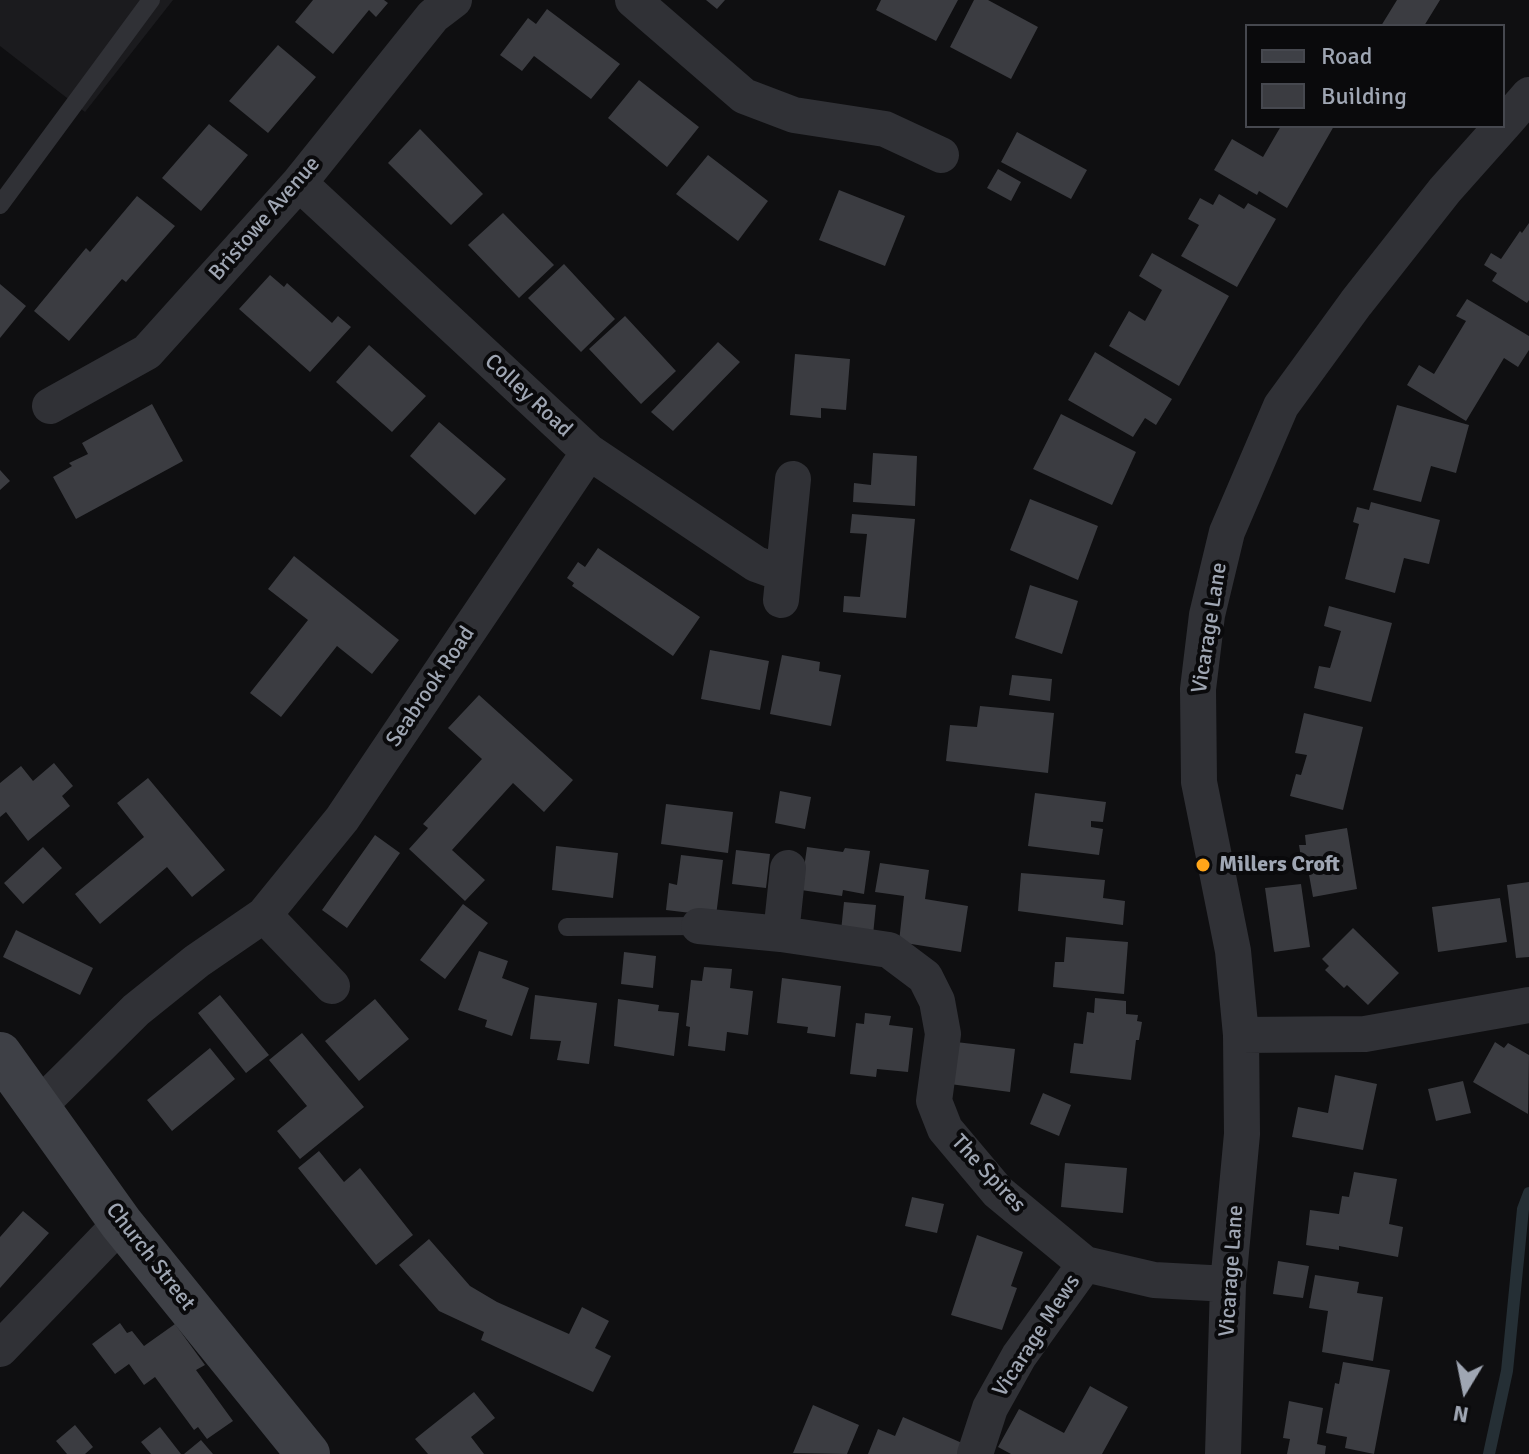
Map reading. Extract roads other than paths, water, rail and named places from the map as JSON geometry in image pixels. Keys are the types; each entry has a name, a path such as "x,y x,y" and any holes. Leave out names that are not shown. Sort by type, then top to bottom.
{"street":[{"name":"Bristowe Avenue","path":"50,406 147,352 299,183 433,16 454,0"},
{"path":"633,0 744,96 794,115 885,129 941,155"},
{"name":"Vicarage Lane","path":"1505,122 1529,95"},
{"name":"Vicarage Lane","path":"1223,1454 1228,1284 1242,1134 1241,1035 1233,951 1199,782 1198,689 1207,615 1227,532 1281,406 1356,303 1445,190 1499,128"},
{"name":"Colley Road","path":"299,183 589,452 756,564 770,569 783,584 793,479"},
{"name":"Seabrook Road","path":"39,1106 136,1010 197,961 264,915 342,819 589,452"},
{"path":"781,934 788,868"},
{"path":"264,915 332,986"},
{"name":"The Spires","path":"699,926 889,950 925,977 937,1001 943,1034 934,1101 945,1129 998,1192 1085,1264 1154,1280 1228,1284"},
{"path":"1241,1035 1365,1034 1529,1005"},
{"name":"Church Street","path":"0,1054 121,1223 308,1454"},
{"path":"0,1349 121,1223"},
{"name":"Vicarage Mews","path":"975,1454 990,1408 1019,1356 1085,1264"}],"lane":[{"path":"0,205 151,0"},
{"path":"567,927 699,926"}],"waterway":[{"path":"1489,1454 1507,1371 1523,1209 1529,1193"}],"place":[{"name":"Millers Croft","path":"1203,865"}]}
